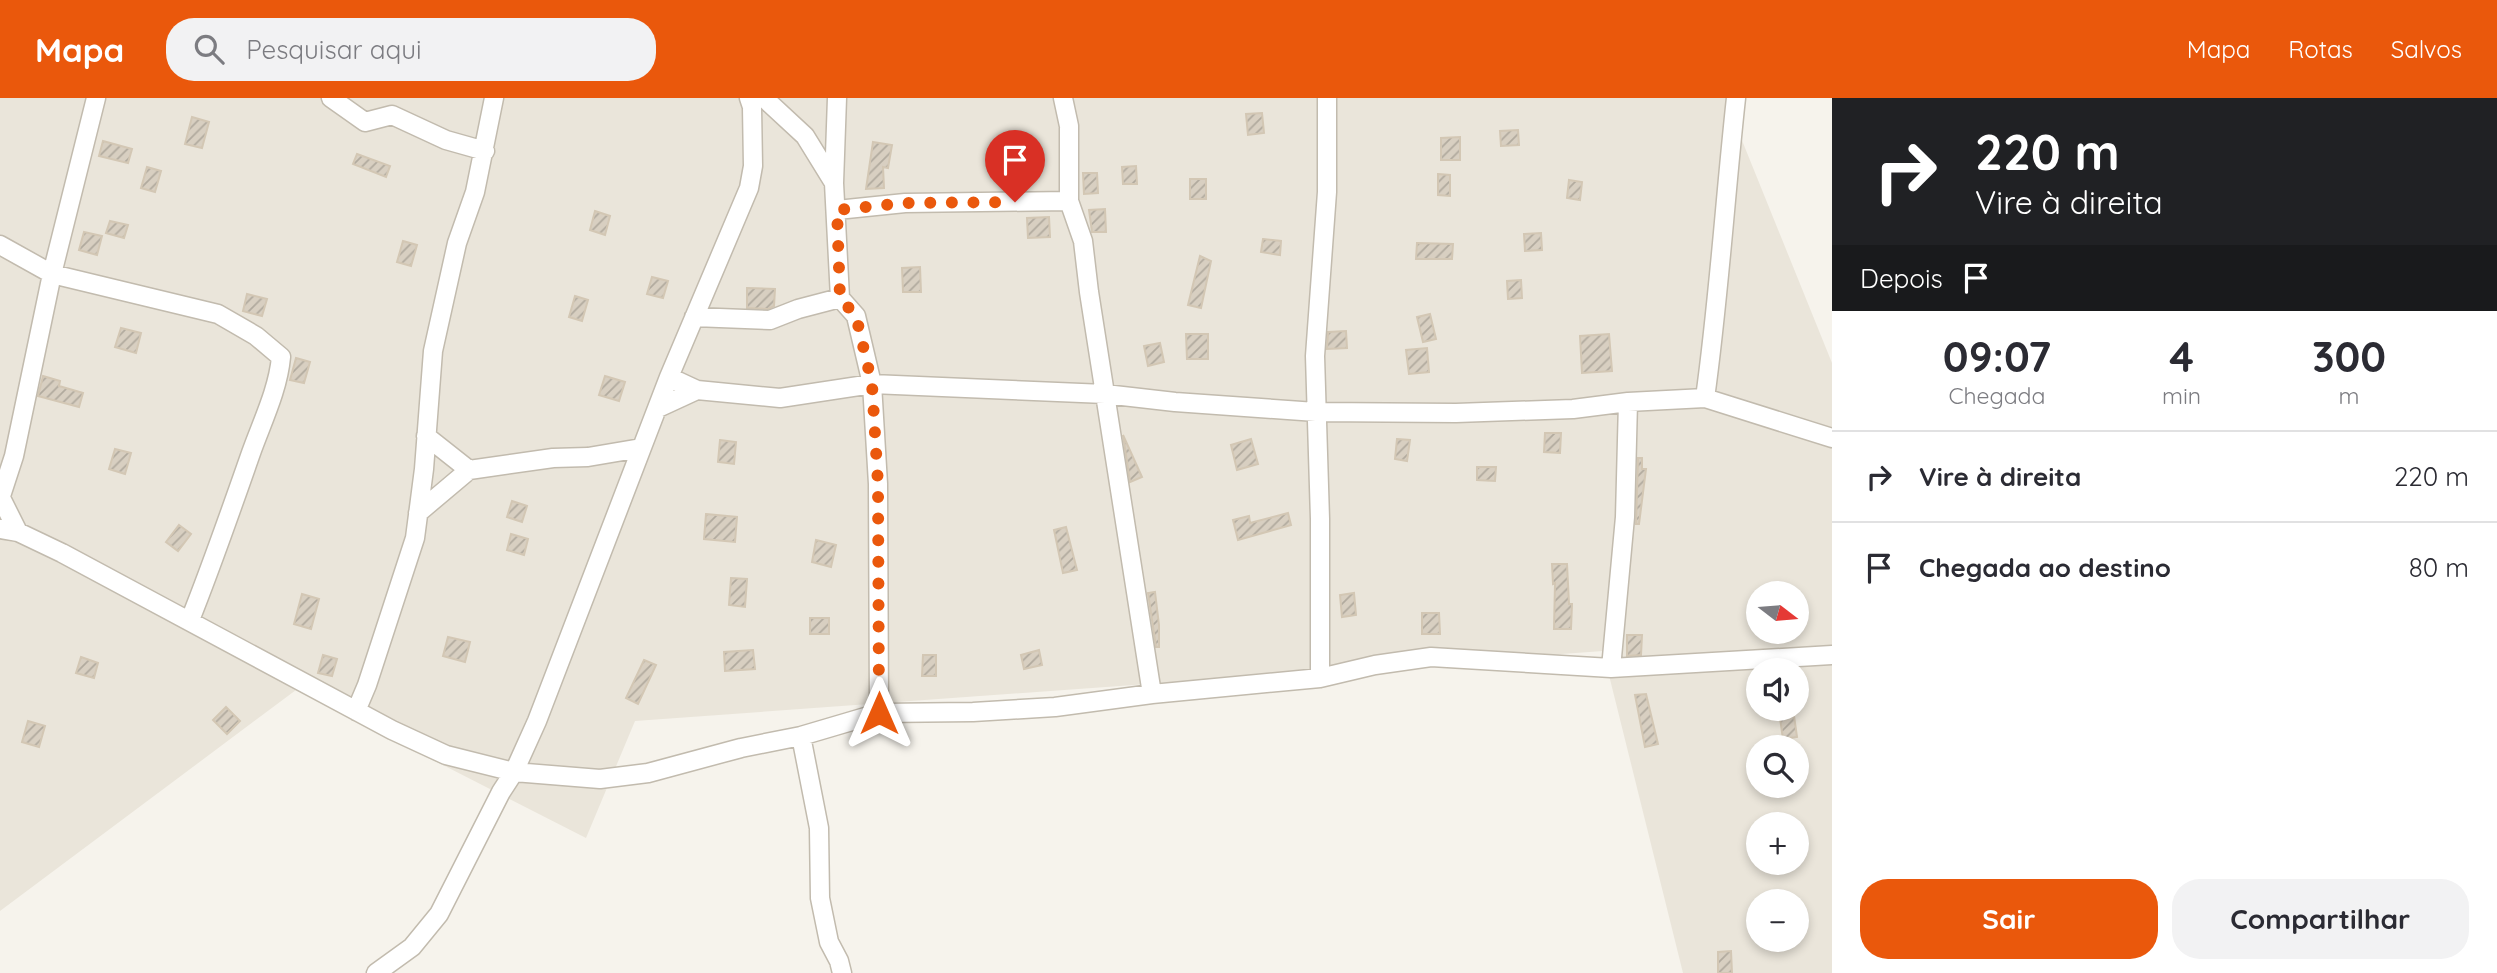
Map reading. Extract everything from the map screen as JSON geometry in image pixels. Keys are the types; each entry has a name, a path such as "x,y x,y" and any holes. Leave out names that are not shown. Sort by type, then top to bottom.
{"street":[{"path":"18,532 1,499 14,456 52,274 96,98"},
{"path":"331,98 365,122 392,115 446,140 485,151"},
{"path":"356,711 410,555 418,513 433,351 457,243 475,192 485,151 494,98"},
{"path":"376,973 412,947 439,915 514,772 537,721 669,377 749,188 752,166 752,107 749,98"},
{"path":"764,98 805,136 834,183"},
{"path":"837,98 834,183 840,298 856,316 872,384 878,484 879,713"},
{"path":"1063,98 1069,126 1069,201 1083,241 1152,694"},
{"path":"1320,678 1320,519 1315,356 1326,192 1327,98"},
{"path":"1705,398 1714,334 1736,98"},
{"path":"837,210 905,203 1069,201"},
{"path":"0,245 52,274 218,314 256,336 281,357 279,378 250,454 223,539 190,620"},
{"path":"694,317 770,320 840,298"},
{"path":"669,377 696,390 780,398 872,384 1105,394 1316,412 1456,413 1573,409 1628,402 1705,398 1832,438"},
{"path":"658,408 696,390"},
{"path":"1611,668 1625,517 1628,402"},
{"path":"426,436 469,470"},
{"path":"418,513 469,470 554,458 588,457 641,448"},
{"path":"0,529 18,532 190,620 288,676 446,755 514,772 582,778 648,773 741,748 800,736 879,713 973,712 1055,707 1152,694 1320,678 1375,665 1431,657 1611,668 1832,655"},
{"path":"800,736 819,828 820,898 829,942 842,973"}],"shaded area":[{"path":"0,98 1736,98 1739,133 1832,363 1832,973 1683,973 1603,651 635,721 586,838 296,690 0,911"}],"building":[{"path":"1262,113 1264,133 1248,135 1246,114"},
{"path":"192,117 209,122 202,148 185,144"},
{"path":"1518,130 1519,145 1501,146 1500,131"},
{"path":"1460,137 1460,160 1441,160 1441,138"},
{"path":"103,141 132,149 128,163 99,156"},
{"path":"873,142 892,145 888,168 883,167 884,188 866,189"},
{"path":"357,154 390,166 386,177 353,164"},
{"path":"1136,166 1137,184 1123,184 1122,167"},
{"path":"147,167 161,171 155,192 141,188"},
{"path":"1083,173 1097,173 1098,193 1084,194"},
{"path":"1438,174 1450,175 1450,196 1438,195"},
{"path":"1190,179 1206,179 1206,199 1190,199"},
{"path":"1569,180 1582,182 1580,200 1567,198"},
{"path":"1105,209 1106,232 1092,232 1089,210"},
{"path":"595,211 610,216 605,235 590,230"},
{"path":"1049,217 1050,237 1028,238 1027,218"},
{"path":"110,221 128,225 124,238 106,233"},
{"path":"84,232 102,236 97,255 79,250"},
{"path":"1541,233 1542,250 1525,251 1524,234"},
{"path":"1263,239 1281,241 1280,255 1261,252"},
{"path":"403,241 417,245 411,266 397,262"},
{"path":"1417,243 1453,244 1452,259 1416,259"},
{"path":"1200,256 1211,261 1201,308 1188,305"},
{"path":"920,267 921,292 903,292 902,268"},
{"path":"652,277 668,281 663,298 647,294"},
{"path":"1521,280 1522,298 1508,299 1507,281"},
{"path":"747,288 775,289 774,306 768,309 747,308"},
{"path":"247,294 267,299 262,316 243,311"},
{"path":"575,296 588,300 582,321 569,317"},
{"path":"1430,314 1436,339 1423,342 1417,317"},
{"path":"121,328 141,333 136,353 115,347"},
{"path":"1346,331 1347,348 1327,349 1328,332"},
{"path":"1186,334 1208,334 1208,359 1187,359"},
{"path":"1609,334 1612,371 1582,373 1580,336"},
{"path":"1160,343 1164,362 1148,366 1144,346"},
{"path":"1427,348 1429,372 1409,374 1406,350"},
{"path":"296,358 310,362 304,383 290,380"},
{"path":"43,376 60,381 59,386 83,393 79,407 38,396"},
{"path":"605,376 625,382 619,401 599,395"},
{"path":"1545,433 1561,433 1560,453 1544,452"},
{"path":"1123,435 1142,477 1130,482"},
{"path":"1251,439 1258,464 1237,470 1231,445"},
{"path":"1397,439 1410,440 1407,461 1395,459"},
{"path":"720,440 736,442 734,464 718,462"},
{"path":"115,449 131,453 125,474 109,469"},
{"path":"1638,458 1642,458 1642,469 1646,469 1639,524 1636,524"},
{"path":"1477,467 1496,467 1495,481 1477,480"},
{"path":"512,501 527,506 522,522 507,517"},
{"path":"1288,513 1291,525 1238,540 1233,520 1249,516 1250,523"},
{"path":"706,514 737,517 735,542 704,539"},
{"path":"179,525 191,534 178,551 166,542"},
{"path":"1066,527 1077,570 1063,573 1054,530"},
{"path":"511,534 528,539 524,555 507,550"},
{"path":"816,540 836,545 831,567 812,562"},
{"path":"1552,564 1567,564 1569,604 1572,604 1571,629 1554,629 1555,583 1553,584"},
{"path":"731,578 747,579 745,607 729,605"},
{"path":"1155,592 1159,647 1156,647 1148,593"},
{"path":"1354,593 1356,615 1342,617 1340,595"},
{"path":"302,594 319,599 311,629 294,624"},
{"path":"1422,613 1439,613 1440,634 1422,634"},
{"path":"810,618 829,618 829,634 810,634"},
{"path":"1627,635 1642,635 1641,655 1627,656"},
{"path":"448,637 470,642 465,662 443,656"},
{"path":"753,650 755,669 725,671 724,652"},
{"path":"1039,650 1042,665 1024,669 1021,655"},
{"path":"323,655 337,659 332,676 318,673"},
{"path":"923,655 936,655 936,676 922,676"},
{"path":"81,657 98,663 94,678 76,673"},
{"path":"644,660 656,665 638,704 626,698"},
{"path":"1646,694 1658,744 1645,747 1635,695"},
{"path":"226,707 240,721 227,734 213,720"},
{"path":"28,721 45,726 39,747 22,742"},
{"path":"1780,721 1795,721 1797,735 1782,735"},
{"path":"1731,951 1732,973 1718,973 1718,952"}],"route":[{"path":"879,713 878,484 872,384 856,316 840,298 837,210 905,203 1015,202"}]}
